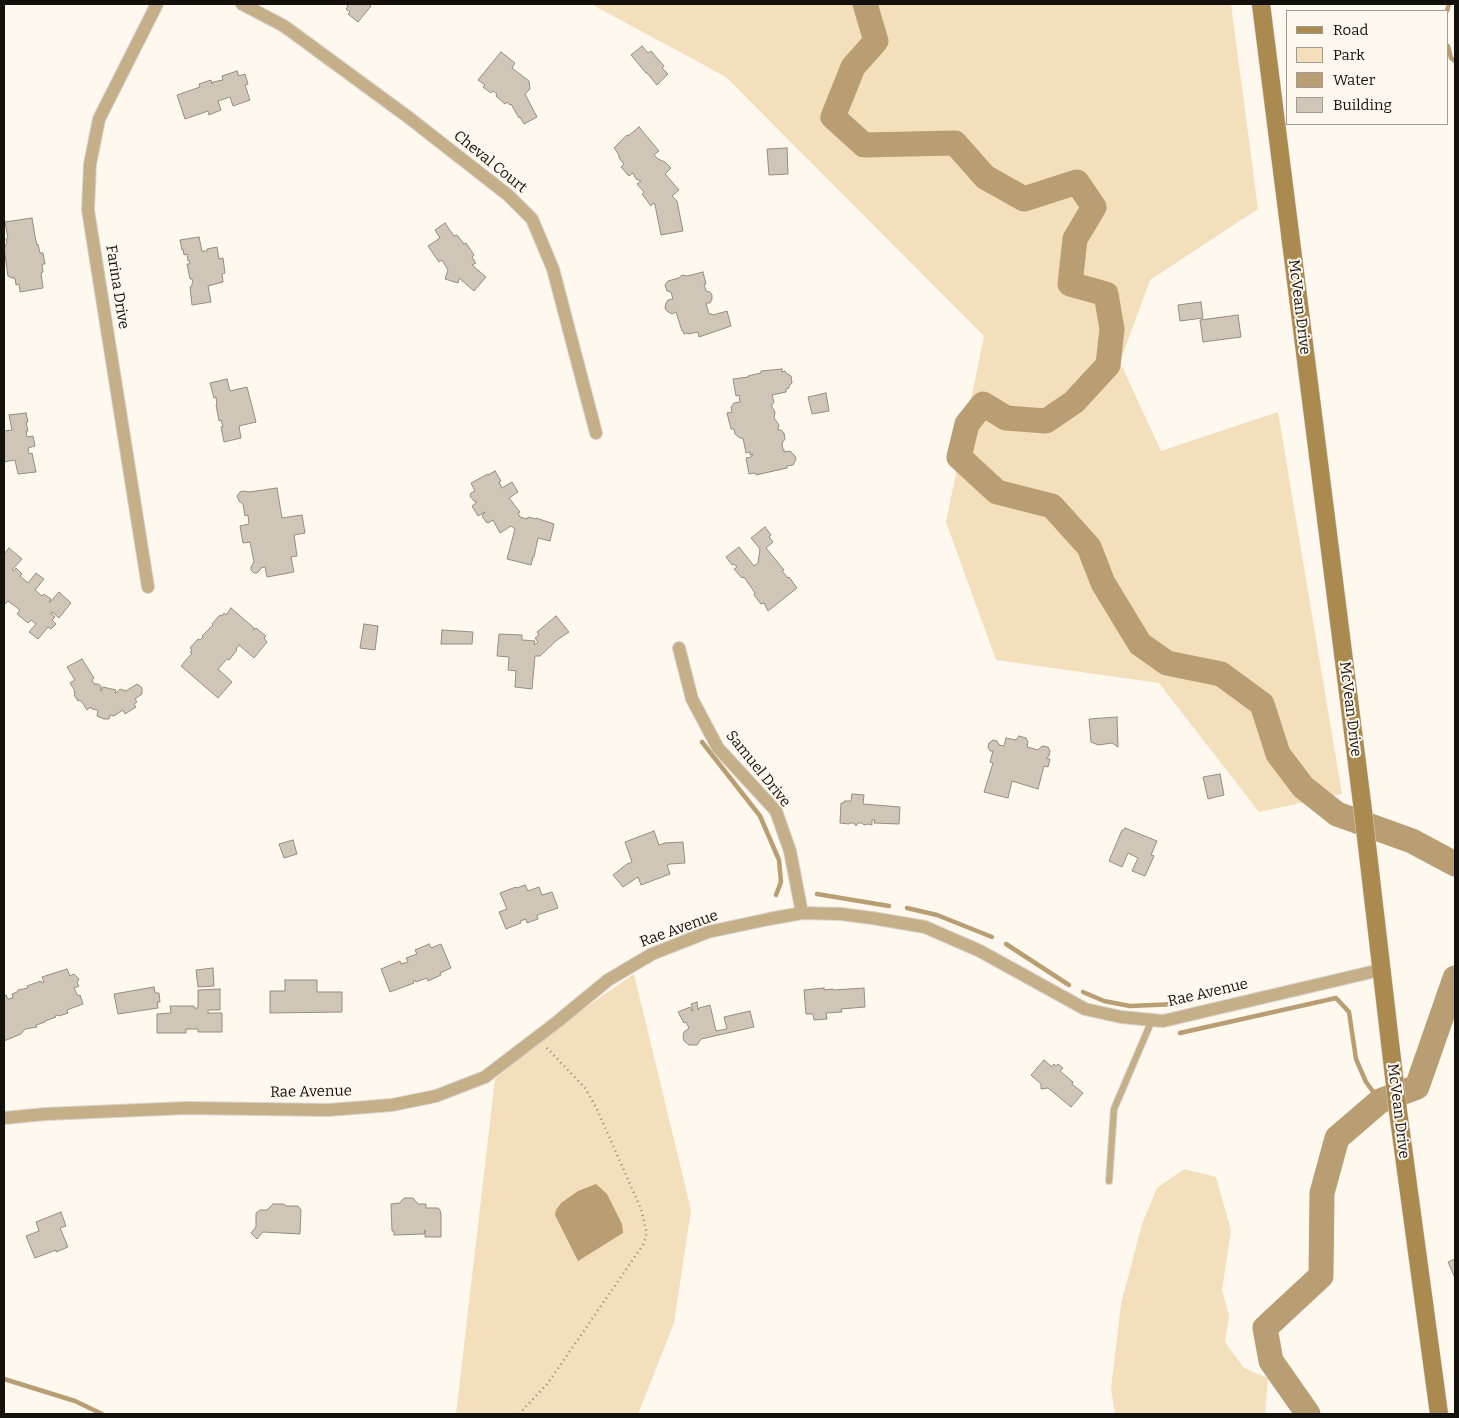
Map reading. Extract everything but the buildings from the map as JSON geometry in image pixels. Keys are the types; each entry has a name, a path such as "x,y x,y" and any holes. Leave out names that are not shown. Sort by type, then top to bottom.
{"main road":[{"name":"McVean Drive","path":"1261,4 1363,810 1380,970 1439,1414"}],"street":[{"name":"Farina Drive","path":"148,587 88,210 90,164 99,119 157,4"},
{"name":"Cheval Court","path":"242,4 284,26 408,117 508,195 532,219 553,269 596,433"},
{"name":"Samuel Drive","path":"679,648 692,699 718,748 776,811 790,851 802,913"},
{"name":"Rae Avenue","path":"4,1118 46,1114 187,1108 328,1110 392,1105 436,1096 485,1077 608,980 652,954 708,932 802,913 841,914 925,927 980,952 1085,1010 1121,1017 1163,1020 1380,970"}],"lane":[{"path":"1109,1181 1114,1109 1153,1019"}],"path":[{"path":"519,1414 554,1375 646,1238 641,1209 597,1109 585,1088 537,1037"}],"green space":[{"path":"591,4 1231,4 1258,209 1150,280 1120,362 1161,451 1278,412 1342,794 1259,812 1159,683 996,660 946,522 984,336 726,77"},
{"path":"634,974 691,1210 674,1323 638,1414 456,1414 495,1079 547,1034"},
{"path":"1184,1169 1216,1177 1231,1230 1222,1290 1229,1315 1225,1342 1244,1368 1268,1378 1265,1414 1115,1414 1111,1388 1121,1304 1142,1224 1157,1188"}],"water":[{"path":"596,1184 607,1194 622,1224 623,1233 578,1261 555,1215 556,1210 561,1203 578,1191"}],"waterway":[{"path":"865,4 876,41 853,67 833,117 864,145 955,143 985,177 1024,199 1077,182 1094,207 1075,239 1070,284 1106,294 1112,329 1108,365 1074,402 1046,421 1006,418 983,404 967,424 959,457 997,492 1052,506 1089,547 1103,583 1140,644 1167,663 1221,674 1262,704 1278,754 1303,787 1337,814 1412,841 1455,864"},
{"path":"1447,10 1449,4"},
{"path":"1449,50 1451,58 1455,61"},
{"path":"702,742 760,816 779,860 781,882 776,895"},
{"path":"817,894 889,906"},
{"path":"907,908 937,915 992,937"},
{"path":"1006,944 1069,985"},
{"path":"1308,1414 1271,1361 1265,1328 1321,1276 1322,1193 1337,1138 1380,1101 1417,1087 1455,978"},
{"path":"1083,992 1104,1001 1130,1006 1177,1004"},
{"path":"1180,1033 1336,998 1349,1012 1356,1059 1366,1082 1380,1101"},
{"path":"4,1379 75,1401 102,1414"}]}
